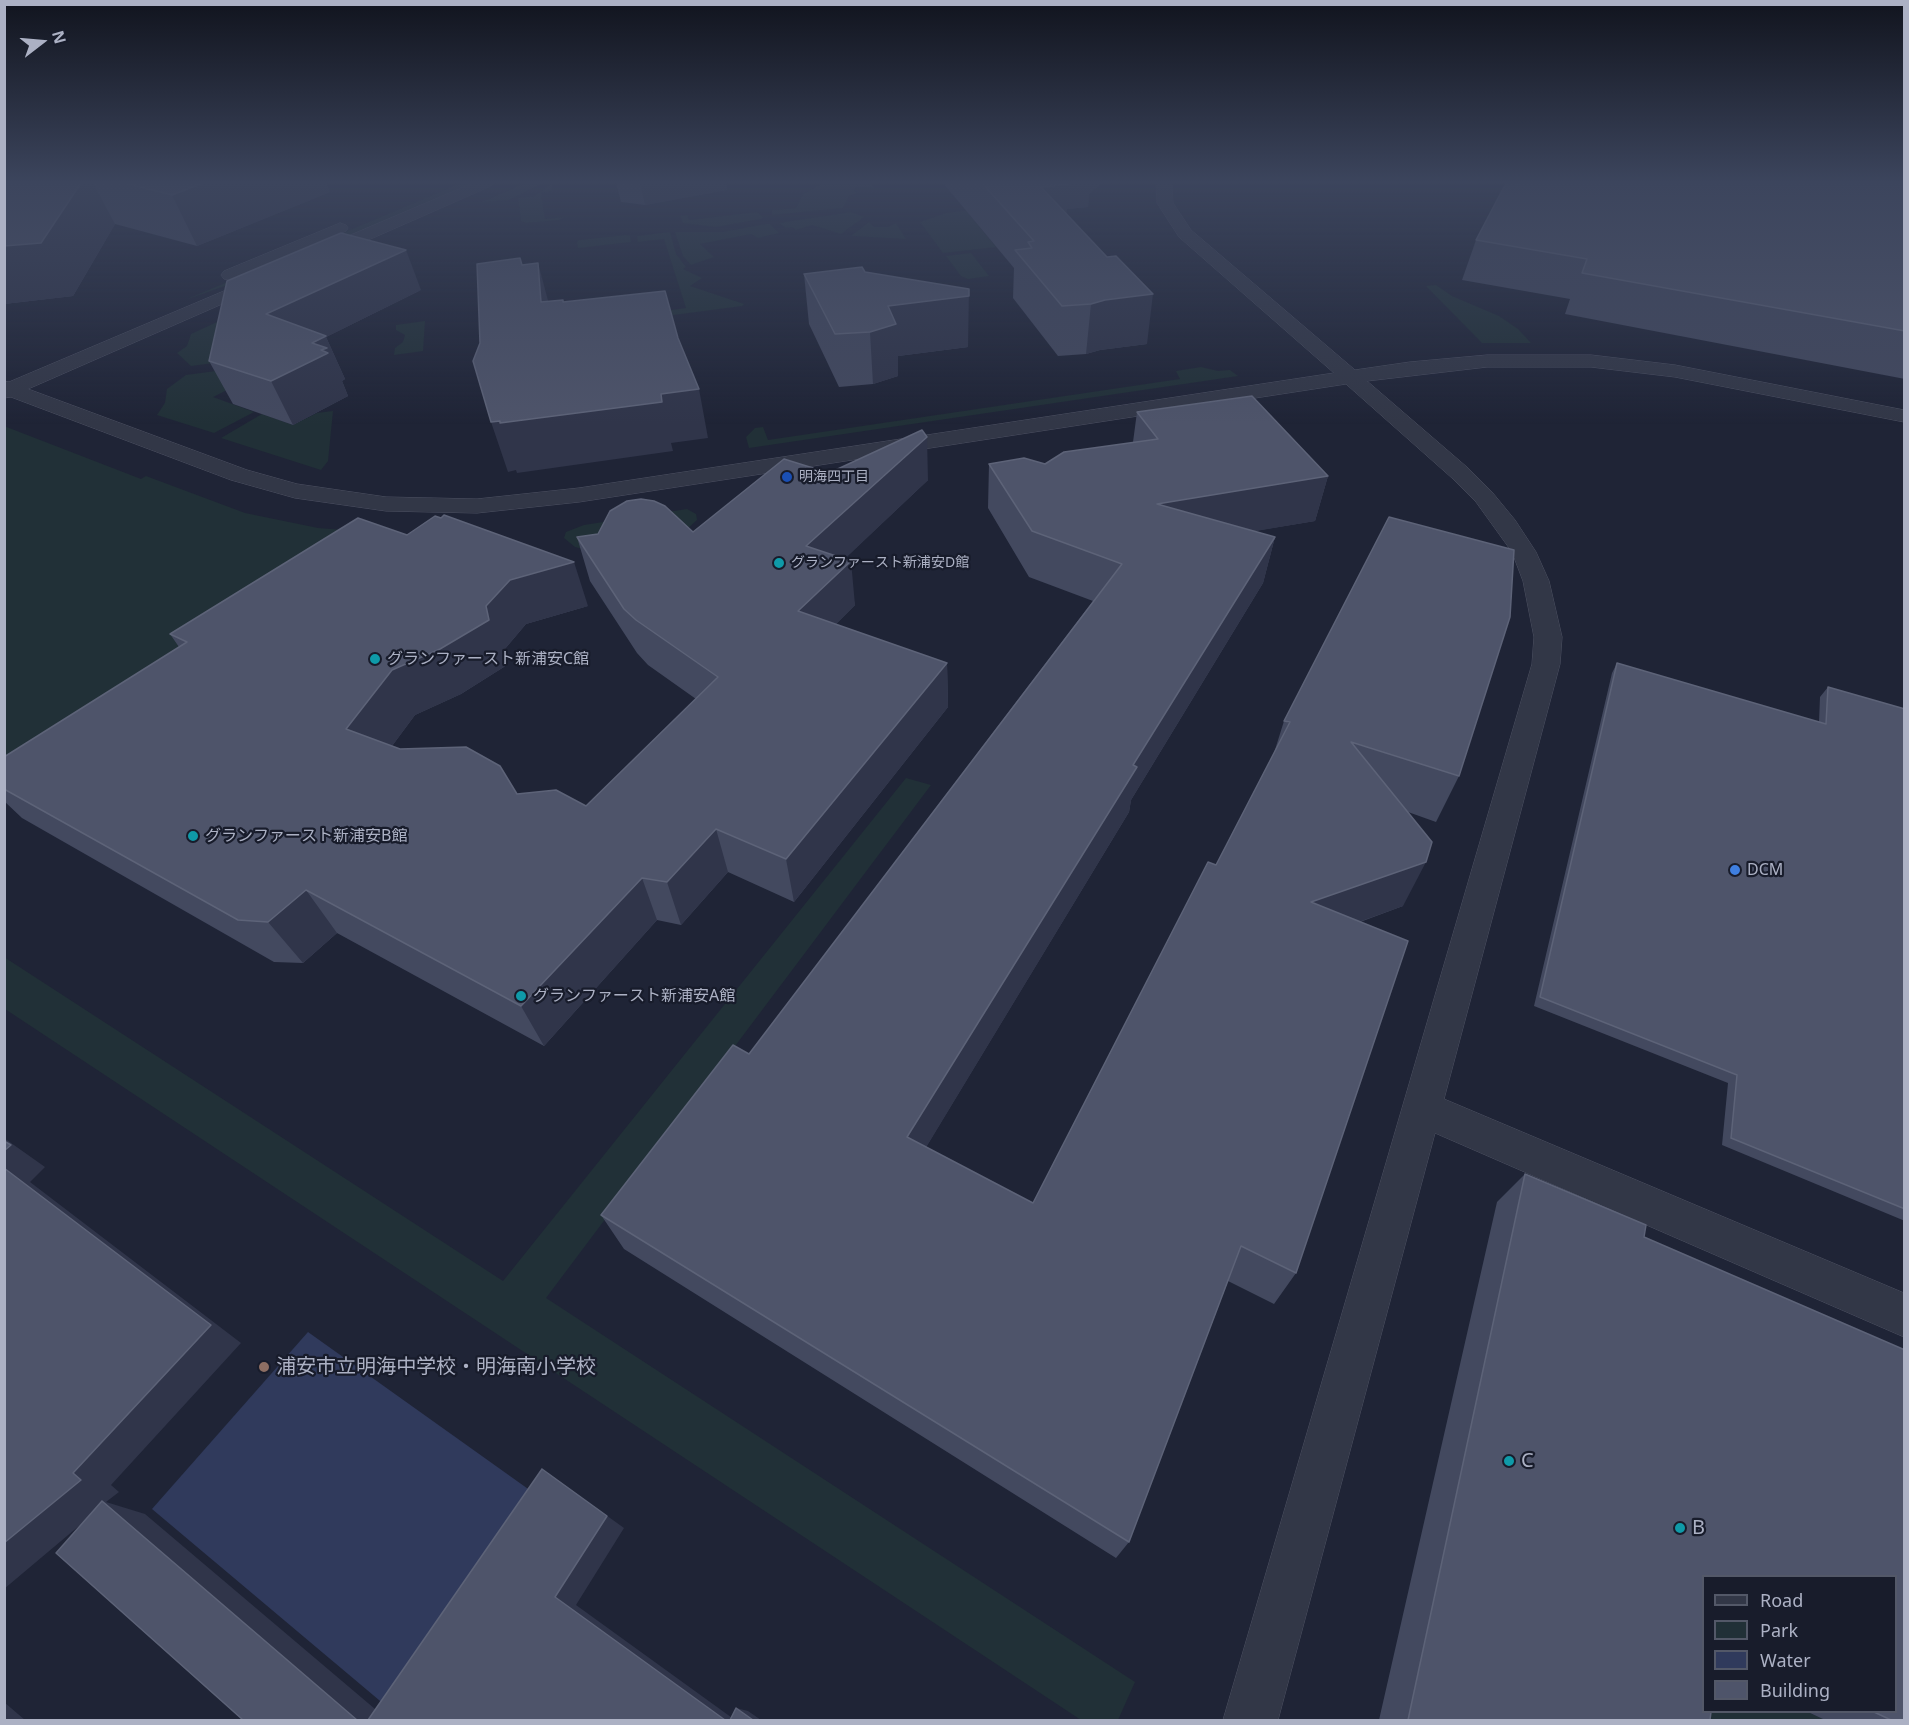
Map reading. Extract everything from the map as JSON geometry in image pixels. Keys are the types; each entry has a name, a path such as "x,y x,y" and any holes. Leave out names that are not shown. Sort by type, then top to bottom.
{"street":[{"path":"212,282 256,264"},
{"path":"7,389 299,264"},
{"path":"1220,264 1460,473 1506,525 1524,552 1536,581 1548,637 1546,664 1251,1720"},
{"path":"7,389 239,475 295,491 386,504 477,506 591,493 1447,363 1530,359 1592,362 1675,371 1905,416"},
{"path":"1422,1107 1905,1316"}],"green space":[{"path":"271,264 287,264 279,267 185,300"},
{"path":"672,264 683,264 686,267 683,269 702,278 690,286 744,304 666,316 665,311 686,308"},
{"path":"952,264 979,264 989,276 968,279 961,276"},
{"path":"1436,285 1452,296 1499,316 1518,329 1531,343 1482,343 1426,286"},
{"path":"243,310 282,354 191,366 177,353 187,346 191,334"},
{"path":"425,321 423,351 394,355 395,348 403,342 405,335 396,330 396,325"},
{"path":"283,362 213,397 254,412 214,433 157,415 165,403 167,389 186,375"},
{"path":"1201,367 1218,371 1230,370 1238,376 749,448 746,437 755,428 763,427 768,440 1180,379 1176,371"},
{"path":"333,411 328,461 321,470 221,438 262,414 293,425 317,413"},
{"path":"4,426 141,479 146,476 245,513 318,528 407,535 5,798"},
{"path":"687,509 696,514 697,520 685,531 620,558 575,547 564,538 566,532 584,525"},
{"path":"906,778 931,785 546,1298 1135,1682 1118,1720 1081,1720 5,1009 4,957 503,1281"},
{"path":"1702,1713 1810,1713 1825,1720 1690,1720"}],"water":[{"path":"308,1332 538,1496 392,1711 152,1509"}],"building":[{"path":"269,264 376,264 266,314 326,336 312,343 327,348 321,350 328,353 271,381 209,361 227,281"},
{"path":"477,264 538,264 541,302 563,300 563,302 665,291 678,338 699,389 661,394 662,402 500,423 500,421 491,422 473,361 480,343"},
{"path":"1026,264 1123,264 1153,294 1091,304 1062,306"},
{"path":"1585,264 1905,264 1905,331 1582,273"},
{"path":"862,267 865,272 969,289 969,296 888,306 896,324 870,332 835,334 804,274"},
{"path":"1252,396 1328,476 1157,504 1275,537 1133,765 1137,767 907,1137 1033,1203 1208,862 1216,865 1290,722 1284,721 1389,517 1514,550 1510,617 1459,776 1351,742 1432,842 1426,862 1311,902 1408,941 1296,1273 1241,1246 1129,1542 601,1215 733,1045 749,1054 1122,564 1032,531 989,464 1024,458 1045,464 1064,452 1158,439 1137,412"},
{"path":"922,430 927,437 806,546 851,561 798,611 947,663 786,859 716,829 667,882 642,878 521,1006 306,890 268,922 238,920 4,789 4,757 187,642 170,634 358,518 407,535 435,516 441,518 444,515 574,562 510,580 486,606 489,620 440,649 392,670 346,729 400,749 466,747 500,766 517,794 556,790 586,806 718,677 636,620 624,609 577,537 598,534 610,511 627,501 641,499 665,506 693,532 784,459 829,473"},
{"name":"DCM","path":"1617,663 1826,724 1828,687 1905,709 1905,1209 1731,1138 1737,1075 1540,997"},
{"path":"4,1141 11,1145 4,1151"},
{"path":"4,1168 211,1325 73,1473 81,1480 4,1543"},
{"path":"1525,1174 1646,1225 1644,1237 1905,1350 1905,1720 1891,1720 1876,1713 1897,1713 1897,1575 1702,1575 1702,1713 1711,1713 1710,1720 1408,1720"},
{"path":"542,1469 607,1516 555,1597 725,1720 368,1720"},
{"path":"102,1501 357,1720 243,1720 56,1553"},
{"path":"736,1708 753,1720 730,1720"}],"place":[{"name":"明海四丁目","path":"787,477"},
{"name":"グランファースト新浦安D館","path":"779,563"},
{"name":"グランファースト新浦安C館","path":"375,659"},
{"name":"グランファースト新浦安B館","path":"193,836"},
{"name":"DCM","path":"1735,870"},
{"name":"グランファースト新浦安A館","path":"521,996"},
{"name":"浦安市立明海中学校・明海南小学校","path":"264,1367"},
{"name":"C","path":"1509,1461"},
{"name":"B","path":"1680,1528"}]}
